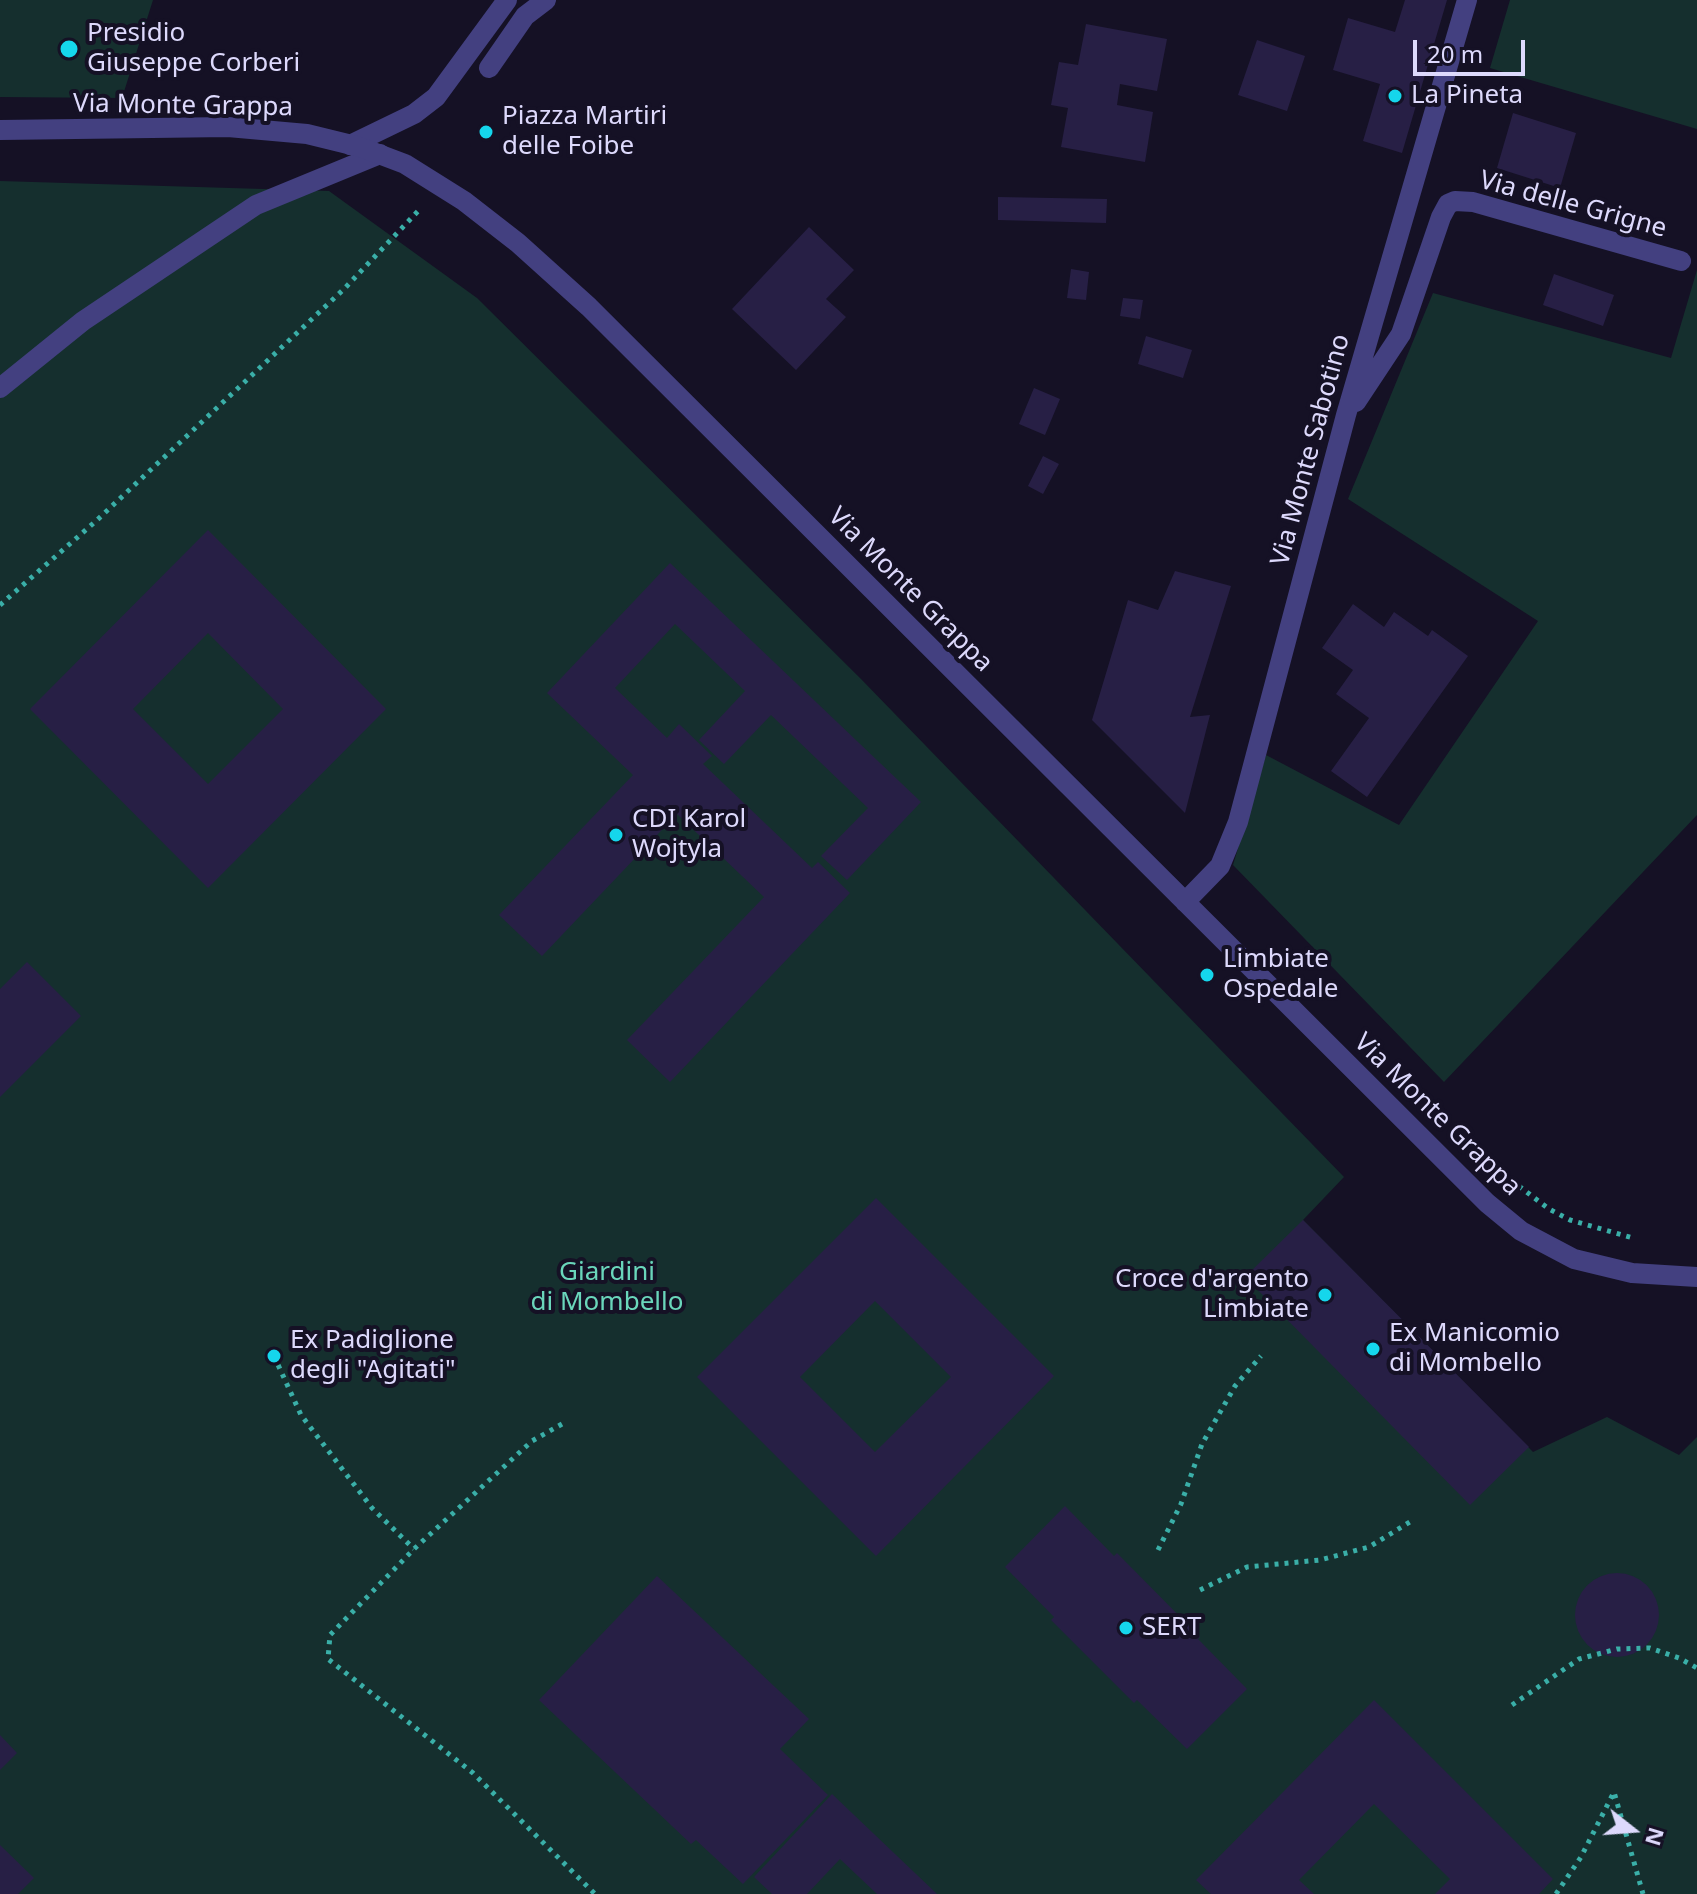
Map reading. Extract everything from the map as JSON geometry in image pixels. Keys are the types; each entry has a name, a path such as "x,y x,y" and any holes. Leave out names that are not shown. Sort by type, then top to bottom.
{"street":[{"path":"350,145 414,114 436,97 507,0"},
{"path":"489,68 525,16 546,0"},
{"name":"Via Monte Sabotino","path":"1185,902 1220,866 1233,835 1346,415 1467,0"},
{"name":"Via Monte Grappa","path":"0,130 228,127 307,134 380,154 405,164 441,186 518,243 589,307 1476,1193 1521,1231 1561,1253 1603,1268 1647,1275 1697,1277"},
{"path":"0,388 83,321 256,205 380,154"},
{"name":"Via delle Grigne","path":"1346,415 1401,334 1448,204 1455,201 1473,202 1681,261"}],"path":[{"path":"0,605 96,521 344,289 441,186"},
{"path":"1494,1166 1549,1209 1570,1220 1633,1238"},
{"path":"274,1356 301,1415 372,1508 414,1549"},
{"path":"1158,1550 1181,1504 1202,1444 1235,1386 1261,1356"},
{"path":"562,1424 532,1441 414,1549 330,1635 328,1659 473,1773 595,1894"},
{"path":"1200,1590 1247,1567 1320,1560 1369,1547 1413,1520"},
{"path":"1512,1705 1579,1659 1617,1649 1650,1648 1697,1668"},
{"path":"1556,1894 1581,1857 1614,1792 1643,1894"}],"green space":[{"name":"Presidio Giuseppe Corberi","path":"0,0 153,0 122,98 0,97"},
{"path":"1510,0 1697,0 1697,129 1490,68"},
{"name":"Giardini di Mombello","path":"0,181 329,191 477,298 861,679 1344,1177 1303,1220 1533,1452 1607,1417 1679,1455 1697,1437 1697,1894 0,1894"},
{"path":"1697,270 1697,815 1444,1082 1233,865 1266,755 1399,825 1538,621 1348,499 1433,293 1671,358"}],"building":[{"path":"1405,0 1447,0 1402,153 1363,141 1380,84 1333,70 1348,18 1395,32"},
{"path":"1086,24 1167,39 1157,91 1120,84 1117,105 1153,112 1145,162 1061,147 1068,108 1051,105 1059,62 1078,65"},
{"path":"1257,40 1305,56 1287,111 1238,95"},
{"path":"1513,113 1576,133 1560,188 1497,168"},
{"path":"998,197 1107,199 1106,223 998,220"},
{"path":"809,227 854,270 826,299 846,317 796,370 732,309"},
{"path":"1071,269 1089,272 1086,300 1067,298"},
{"path":"1554,274 1614,295 1603,326 1543,305"},
{"path":"1123,298 1143,300 1140,319 1120,316"},
{"path":"1146,336 1192,350 1183,378 1138,364"},
{"path":"1034,388 1060,399 1045,435 1019,424"},
{"path":"1043,456 1059,464 1043,494 1028,486"},
{"path":"208,530 386,709 208,888 30,709","holes":["208,633 283,709 208,784 133,709"]},
{"name":"CDI Karol Wojtyla","path":"670,563 921,802 847,880 821,856 868,808 771,715 724,764 699,740 745,691 675,624 615,688 667,738 679,724 712,756 703,764 812,868 818,862 850,893 670,1082 627,1040 764,897 677,814 542,956 499,915 633,775 547,693"},
{"path":"1175,571 1231,586 1190,717 1210,715 1185,813 1092,720 1128,600 1158,610"},
{"path":"1353,604 1384,627 1394,612 1428,636 1432,630 1468,656 1367,797 1331,771 1369,718 1336,694 1353,670 1322,648"},
{"path":"27,962 81,1016 0,1097 0,989"},
{"path":"876,1198 1054,1376 876,1556 697,1377","holes":["875,1301 951,1377 875,1452 800,1377"]},
{"name":"Ex Manicomio di Mombello","path":"1303,1220 1529,1447 1470,1505 1245,1277"},
{"name":"SERT","path":"1065,1506 1114,1556 1117,1553 1247,1689 1187,1749 1137,1700 1134,1703 1051,1620 1054,1617 1005,1567"},
{"path":"1609,1573 1625,1573 1641,1580 1652,1591 1659,1615 1656,1631 1647,1645 1625,1657 1609,1657 1593,1650 1582,1639 1575,1623 1575,1607 1582,1591 1593,1580"},
{"path":"657,1576 809,1719 780,1749 828,1795 743,1884 696,1840 691,1844 539,1700"},
{"path":"1374,1700 1553,1879 1539,1894 1435,1894 1450,1879 1374,1804 1299,1880 1314,1894 1211,1894 1196,1880"},
{"path":"0,1735 17,1753 0,1770"},
{"path":"832,1794 937,1894 877,1894 840,1859 807,1894 772,1894 754,1877"},
{"path":"0,1845 34,1878 18,1894 0,1894"}],"place":[{"name":"Presidio Giuseppe Corberi","path":"69,49"},
{"name":"La Pineta","path":"1395,96"},
{"name":"Piazza Martiri delle Foibe","path":"486,132"},
{"name":"CDI Karol Wojtyla","path":"616,835"},
{"name":"Limbiate Ospedale","path":"1207,975"},
{"name":"Croce d'argento Limbiate","path":"1325,1295"},
{"name":"Ex Manicomio di Mombello","path":"1373,1349"},
{"name":"Ex Padiglione degli \"Agitati\"","path":"274,1356"},
{"name":"SERT","path":"1126,1628"}]}
